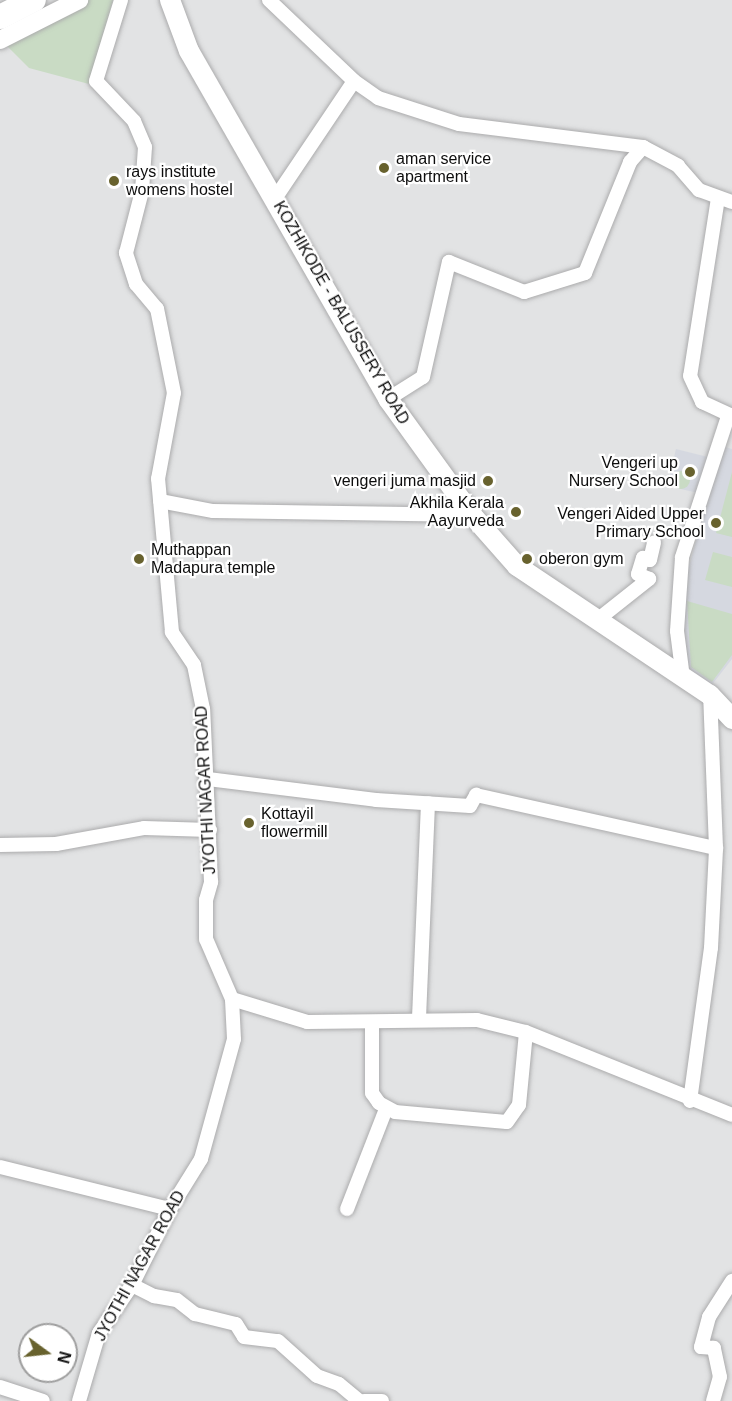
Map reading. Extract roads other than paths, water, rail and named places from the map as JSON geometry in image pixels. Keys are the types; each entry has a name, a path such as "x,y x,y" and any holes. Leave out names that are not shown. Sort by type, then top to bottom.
{"highway":[{"path":"0,17 34,0"}],"main road":[{"name":"KOZHIKODE - BALUSSERY ROAD","path":"170,0 189,51 388,399 472,515 517,566 596,621 710,695 732,719"}],"street":[{"path":"0,40 79,0"},
{"name":"JYOTHI NAGAR ROAD","path":"79,1401 99,1333 132,1285 170,1209 201,1159 234,1039 232,999 206,939 206,900 211,882 203,709 194,665 172,632 158,478 174,393 157,309 136,284 126,253 142,191 145,147 134,121 96,81 121,0"},
{"path":"269,0 354,81 378,98 459,124 644,147 678,166 699,190 732,202"},
{"path":"274,200 354,81"},
{"path":"388,399 423,377 449,262 524,292 585,273 630,162 644,147"},
{"path":"683,678 677,631 682,557 730,416 702,402 690,376 718,198"},
{"path":"160,501 213,511 472,515"},
{"path":"596,621 649,579 638,574 643,558 650,560 654,542"},
{"path":"690,1101 711,948 716,848 710,695"},
{"path":"208,779 470,806 476,795 716,848"},
{"path":"419,1018 428,803"},
{"path":"0,845 56,844 144,828 210,830"},
{"path":"232,999 307,1022 372,1022 419,1018 477,1020 526,1032 690,1101 732,1115"},
{"path":"372,1022 372,1093 386,1108 507,1122 519,1105 526,1032"},
{"path":"347,1209 386,1108"},
{"path":"0,1167 170,1209"},
{"path":"713,1401 720,1377 714,1348 701,1347 709,1317 732,1281"},
{"path":"132,1285 154,1296 177,1300 195,1314 236,1324 244,1337 278,1341 317,1376 339,1384 359,1401"},
{"path":"0,1387 43,1401"},
{"path":"364,1401 382,1401"}],"place":[{"name":"aman service apartment","path":"384,168"},
{"name":"rays institute womens hostel","path":"114,181"},
{"name":"Vengeri up Nursery School","path":"690,472"},
{"name":"vengeri juma masjid","path":"488,481"},
{"name":"Akhila Kerala Aayurveda","path":"516,512"},
{"name":"Vengeri Aided Upper Primary School","path":"716,523"},
{"name":"Muthappan Madapura temple","path":"139,559"},
{"name":"oberon gym","path":"527,559"},
{"name":"Kottayil flowermill","path":"249,823"}]}
